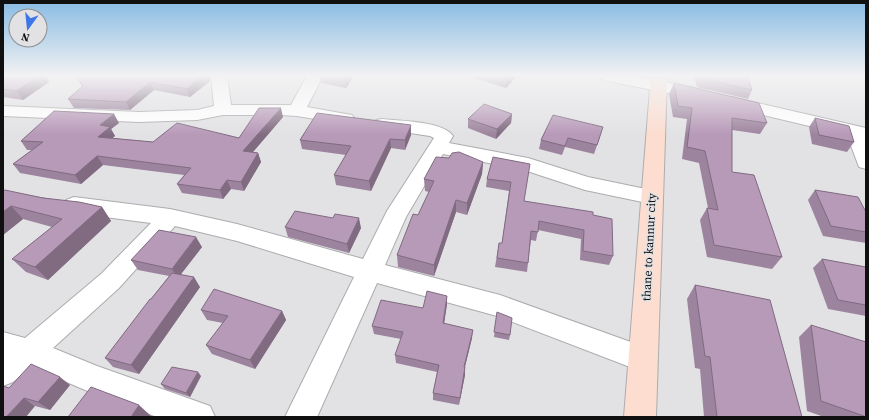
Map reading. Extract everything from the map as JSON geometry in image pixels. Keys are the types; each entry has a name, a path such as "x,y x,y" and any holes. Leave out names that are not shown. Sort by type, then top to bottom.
{"street":[{"path":"221,96 223,110"},
{"path":"297,111 305,96"},
{"name":"thane to kannur city","path":"640,417 658,96"},
{"path":"715,96 860,133 866,163"},
{"path":"3,111 139,117 197,115 223,110 297,111 363,122 435,131 444,136 395,217 301,417"},
{"path":"438,147 528,164 585,183 652,197"},
{"path":"54,202 170,217 237,233 314,256 500,306 643,359"},
{"path":"3,372 16,348 110,281 170,217"},
{"path":"16,348 96,380 199,417"}],"building":[{"path":"72,96 134,96 126,102 68,99"},
{"path":"676,96 728,96 759,103 767,123 732,118 732,172 754,175 782,257 714,245 707,208 718,210 705,151 687,147 692,108 678,106"},
{"path":"484,104 512,114 497,129 468,119"},
{"path":"259,108 281,108 243,151 258,153 241,182 227,180 220,190 177,184 191,168 97,156 75,175 13,164 43,142 21,141 54,111 114,114 100,125 110,127 98,137 153,142 177,123 239,138"},
{"path":"317,113 411,125 405,140 390,139 369,181 334,175 351,146 300,140"},
{"path":"553,115 603,127 597,145 568,138 565,146 541,140"},
{"path":"815,118 849,126 854,142 819,135"},
{"path":"459,152 483,162 467,203 456,200 434,265 397,255 413,214 418,215 434,181 424,179 436,157 449,158 452,153"},
{"path":"493,157 530,164 524,201 593,212 593,215 612,219 613,256 583,251 584,230 539,221 538,232 531,231 528,263 497,258 499,243 502,243 511,182 487,179"},
{"path":"5,190 43,198 79,202 102,207 35,267 12,259 62,219 11,206 3,212 3,191"},
{"path":"815,190 858,197 866,212 866,232 831,226"},
{"path":"295,211 333,218 335,214 359,218 347,244 285,227"},
{"path":"159,230 196,237 172,269 131,260"},
{"path":"822,259 866,267 866,305 838,300"},
{"path":"172,273 194,277 131,365 105,358 150,299"},
{"path":"695,285 770,300 802,417 717,417 710,357 705,356"},
{"path":"214,289 282,311 250,360 206,345 228,316 201,310"},
{"path":"427,291 447,296 443,323 473,330 464,367 460,398 433,393 439,365 395,355 403,332 372,326 381,300 423,308"},
{"path":"497,312 512,318 510,335 494,332"},
{"path":"811,325 866,342 866,417 821,401"},
{"path":"31,364 60,377 38,402 24,398 6,417 3,417 3,386 9,388"},
{"path":"172,367 198,372 186,393 161,384"},
{"path":"91,387 139,405 131,417 68,417"}]}
